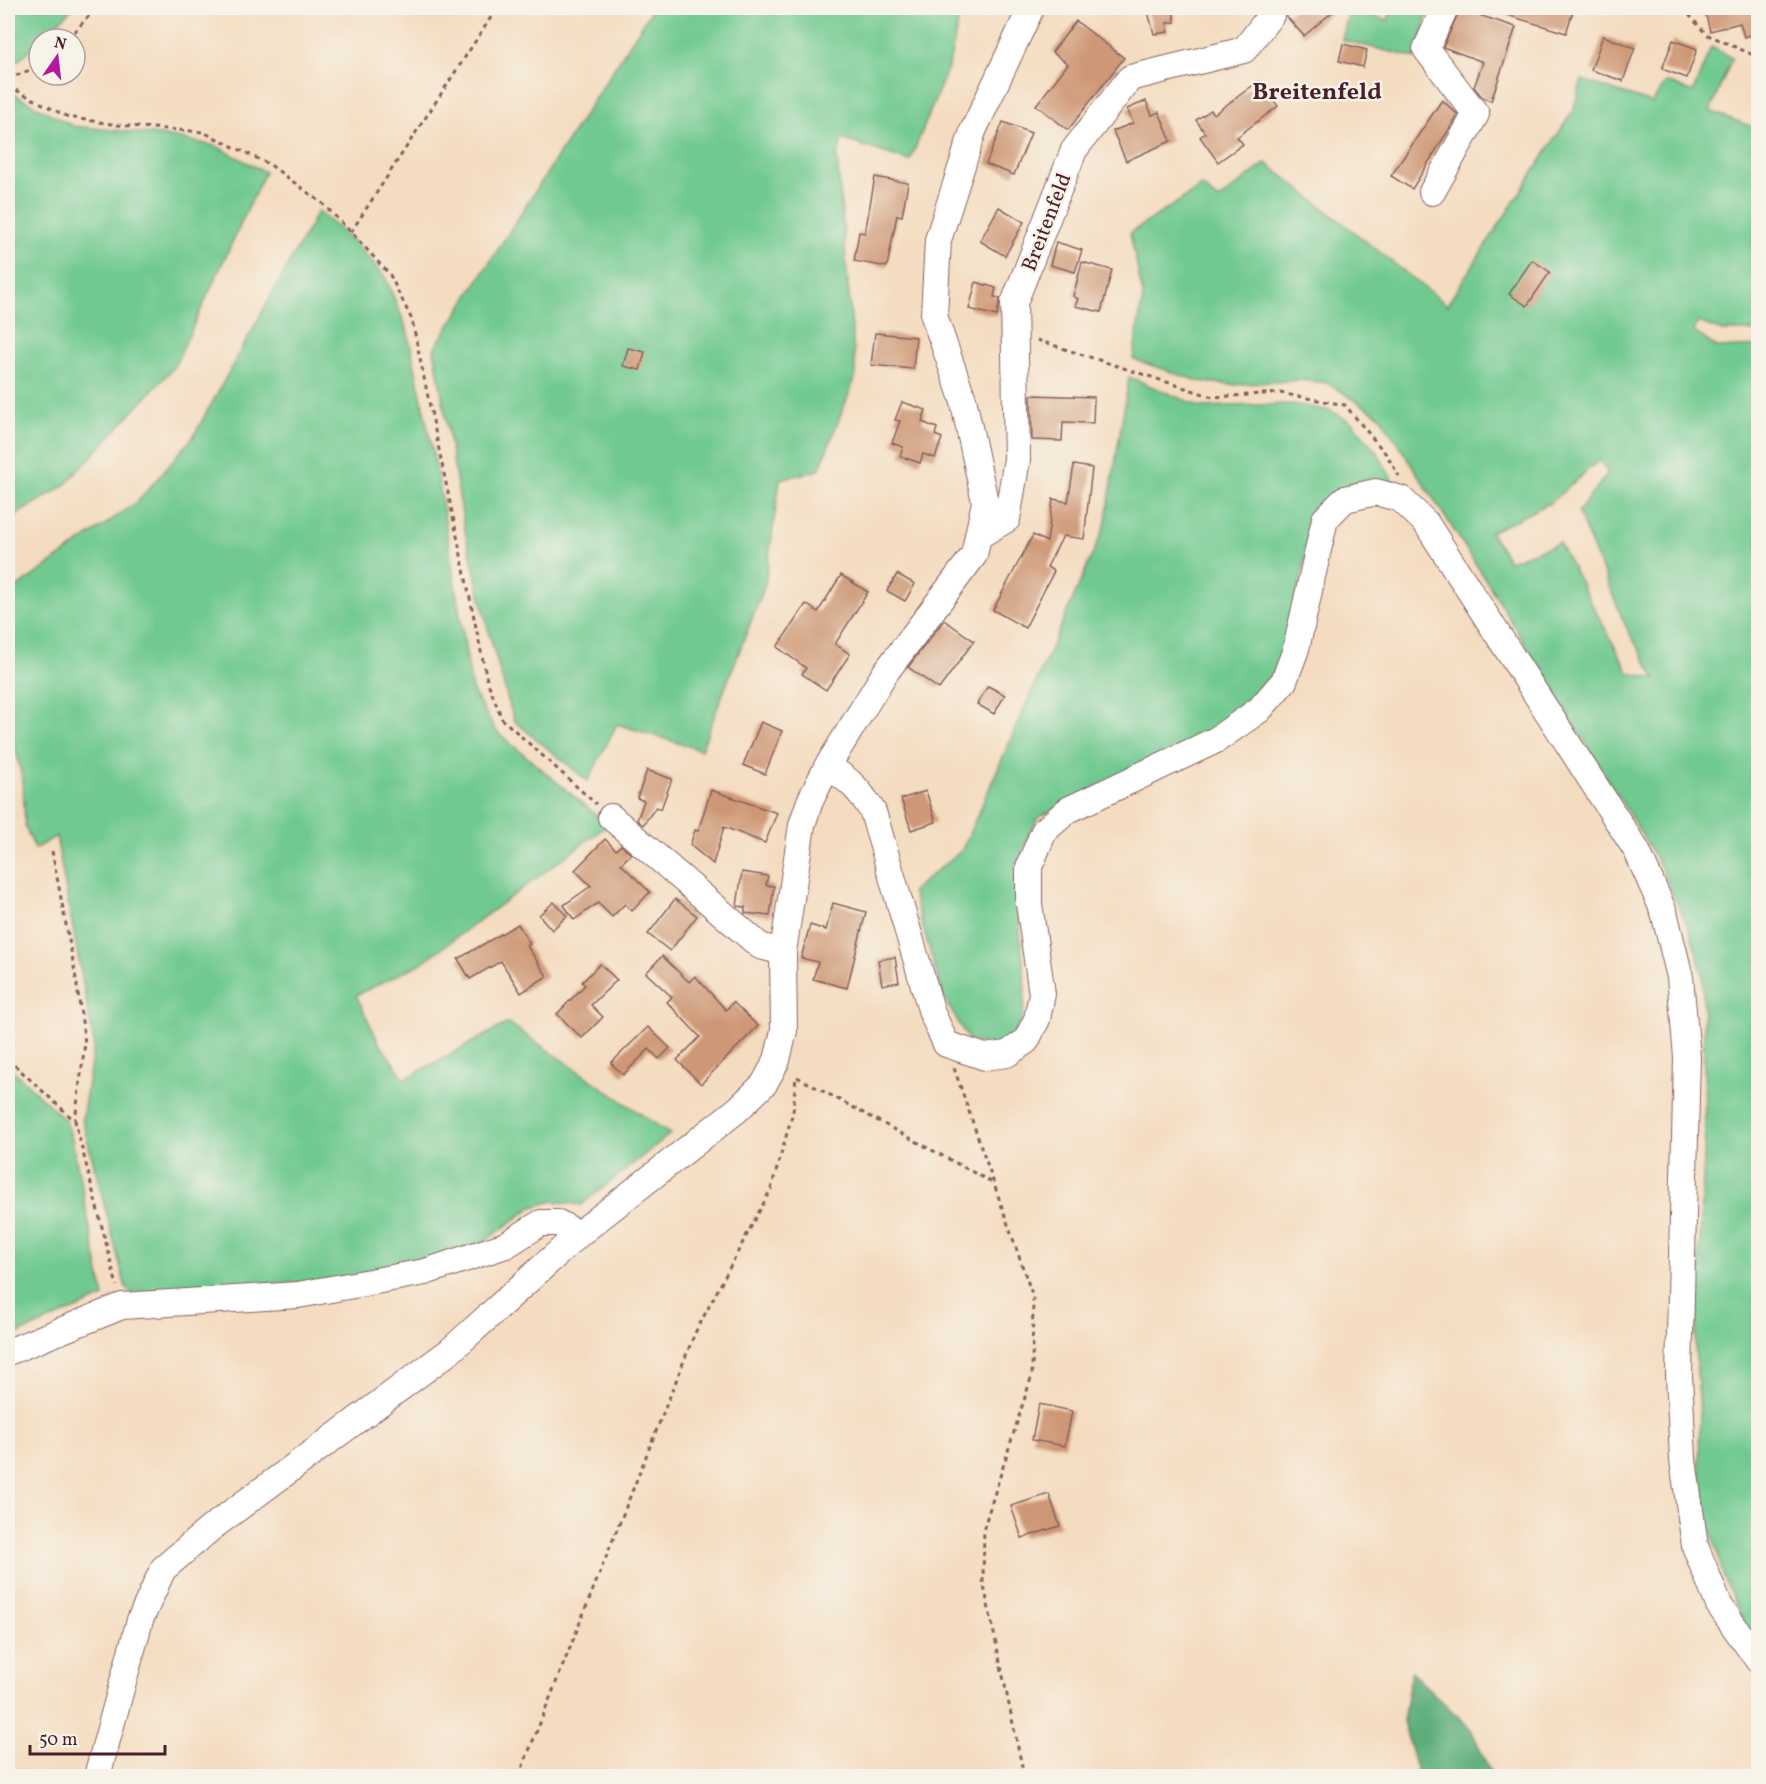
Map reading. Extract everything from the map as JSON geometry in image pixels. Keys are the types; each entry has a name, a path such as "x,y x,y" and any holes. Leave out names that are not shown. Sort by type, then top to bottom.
{"street":[{"path":"97,1776 140,1620 163,1569 210,1528 450,1351 579,1234 737,1110 764,1084 787,1068 783,952 802,825 827,767 885,674 974,555 985,502 963,399 934,316 938,240 973,130 1030,8"},
{"name":"Breitenfeld","path":"978,536 1007,519 1017,459 1014,303 1074,150 1130,78 1244,50 1271,15 1270,8"},
{"path":"1432,192 1476,114 1426,49 1444,8"},
{"path":"827,767 841,774 860,791 873,812 932,1013 946,1044 985,1057 1007,1054 1026,1041 1037,1019 1042,994 1029,904 1029,867 1044,831 1068,810 1216,740 1259,710 1284,681 1296,649 1325,519 1346,499 1376,492 1401,499 1426,523 1632,844 1664,912 1680,977 1687,1057 1679,1375 1683,1460 1695,1546 1719,1605 1758,1660"},
{"path":"611,817 760,946 783,952"},
{"path":"8,1352 122,1305 298,1295 424,1272 506,1245 541,1223 558,1223 579,1234"}],"path":[{"path":"79,27 96,8"},
{"path":"351,232 497,8"},
{"path":"1683,8 1706,34 1758,57"},
{"path":"8,79 27,71"},
{"path":"8,86 68,117 117,125 203,132 269,164 322,203 390,275 412,320 487,680 502,719 611,817"},
{"path":"1015,333 1213,397 1280,393 1345,405 1386,454 1403,483"},
{"path":"51,851 75,972 85,1043 75,1121 122,1305"},
{"path":"946,1044 1033,1298 1032,1375 984,1527 983,1581 1024,1776"},
{"path":"8,1059 75,1121"},
{"path":"787,1068 993,1182"},
{"path":"519,1776 695,1333 771,1189 793,1112 787,1068"}],"green space":[{"path":"8,8 73,8 53,27 27,27 27,52 8,66"},
{"path":"653,8 961,8 949,65 910,161 842,139 837,157 856,376 819,470 780,479 765,585 701,750 617,724 588,781 514,721 489,633 465,531 434,349"},
{"path":"1391,8 1405,8 1428,13 1416,58 1342,40 1349,10 1388,20"},
{"path":"1711,47 1732,58 1710,111 1758,129 1758,331 1722,331 1698,322 1694,332 1718,348 1758,346 1758,1646 1748,1631 1724,1578 1707,1516 1699,1462 1700,1413 1695,1345 1705,1136 1703,975 1691,934 1659,863 1481,572 1380,416 1328,383 1300,380 1231,385 1198,381 1133,359 1143,295 1130,233 1202,186 1218,200 1266,163 1447,305 1573,111 1582,80 1652,103 1666,82 1693,92","holes":["1599,460 1608,473 1578,512 1626,627 1656,679 1629,673 1559,543 1509,561 1490,532 1550,503"]},
{"path":"8,91 73,126 160,135 216,146 265,172 174,367 64,486 8,520"},
{"path":"318,211 352,240 385,277 407,329 438,477 472,690 496,731 608,825 420,964 356,995 379,1043 405,1079 508,1023 670,1134 581,1205 553,1201 532,1207 474,1249 344,1280 131,1293 126,1288 82,1119 94,1044 56,836 35,849 25,826 23,781 8,719 8,594 138,501 193,437"},
{"path":"1129,377 1201,407 1292,404 1331,411 1353,423 1378,454 1395,485 1349,483 1328,497 1313,526 1286,644 1271,678 1256,699 1226,724 1039,817 1029,835 1018,868 1018,905 1025,992 1020,1024 1012,1037 999,1047 969,1041 944,998 912,891 962,850 1105,526"},
{"path":"8,1066 66,1121 72,1140 104,1297 8,1338"},
{"path":"1411,1672 1471,1729 1492,1776 1418,1776 1403,1721"}],"building":[{"path":"1147,8 1173,8 1175,22 1167,23 1168,32 1154,34"},
{"path":"1295,8 1337,8 1304,36 1286,16"},
{"path":"1495,8 1574,8 1566,33 1494,11"},
{"path":"1704,8 1758,8 1758,33 1744,37 1740,23 1710,31"},
{"path":"1460,9 1516,27 1491,101 1483,98 1474,87 1483,62 1443,47"},
{"path":"1076,21 1124,58 1068,130 1036,105 1068,64 1052,52"},
{"path":"1603,36 1635,48 1623,81 1591,70"},
{"path":"1673,40 1697,49 1687,78 1662,69"},
{"path":"1343,44 1367,50 1363,67 1339,61"},
{"path":"1259,81 1278,106 1237,137 1243,144 1218,162 1200,137 1205,133 1196,120 1211,110 1214,114"},
{"path":"1442,100 1458,115 1412,189 1391,176"},
{"path":"1146,101 1152,115 1159,112 1171,141 1126,161 1113,131 1133,123 1127,109"},
{"path":"1003,122 1031,133 1014,175 986,164"},
{"path":"875,177 908,183 902,216 897,215 887,267 854,261 859,232 865,233"},
{"path":"999,207 1024,222 1005,256 980,241"},
{"path":"1056,242 1082,250 1075,272 1050,265"},
{"path":"1532,260 1550,272 1527,306 1509,294"},
{"path":"1082,262 1112,270 1101,312 1075,306 1078,299 1073,296"},
{"path":"976,282 996,288 994,297 1000,298 997,316 969,309"},
{"path":"875,333 916,337 913,369 871,365"},
{"path":"628,348 645,352 640,370 623,366"},
{"path":"1031,395 1094,397 1093,423 1063,422 1062,441 1032,440"},
{"path":"902,402 926,410 922,422 937,428 935,435 942,438 935,458 923,454 920,463 900,456 903,447 892,443 900,421 895,420"},
{"path":"1074,465 1092,468 1084,539 1063,536 1047,567 1054,571 1025,628 993,610 1033,535 1047,542 1053,499 1068,502"},
{"path":"897,574 915,584 905,601 887,591"},
{"path":"841,575 868,592 835,644 850,654 826,690 802,674 806,668 777,647 806,604 818,612"},
{"path":"944,620 974,641 939,689 908,667"},
{"path":"988,686 1005,695 994,714 977,704"},
{"path":"761,722 782,731 765,774 743,765"},
{"path":"647,770 672,779 661,809 656,807 643,825 637,820 644,801 637,798"},
{"path":"711,790 777,813 765,843 724,827 713,864 690,845 695,830 698,831"},
{"path":"926,791 936,822 911,830 901,799"},
{"path":"605,839 616,850 621,845 631,854 621,864 650,892 632,911 625,904 612,917 598,903 574,920 564,905 591,886 575,870"},
{"path":"742,872 768,876 766,885 774,886 770,916 745,913 745,907 737,906"},
{"path":"675,899 697,916 670,951 648,934"},
{"path":"554,902 567,916 552,930 539,915"},
{"path":"833,903 866,912 847,988 813,979 818,962 801,958 810,925 826,930"},
{"path":"518,924 530,944 527,946 547,976 521,993 501,961 470,979 458,959"},
{"path":"662,956 689,982 695,976 726,1010 733,1002 758,1026 701,1084 677,1060 700,1037 667,1002 672,997 646,973"},
{"path":"895,957 899,982 882,985 878,960"},
{"path":"600,964 617,980 591,1005 603,1017 582,1038 557,1014 585,985 582,982"},
{"path":"648,1027 670,1048 659,1059 649,1049 623,1075 611,1063"},
{"path":"1039,1404 1072,1411 1065,1446 1032,1440"},
{"path":"1049,1494 1060,1526 1022,1538 1011,1506"}],"district":[{"name":"Breitenfeld","path":"1317,91"}]}
